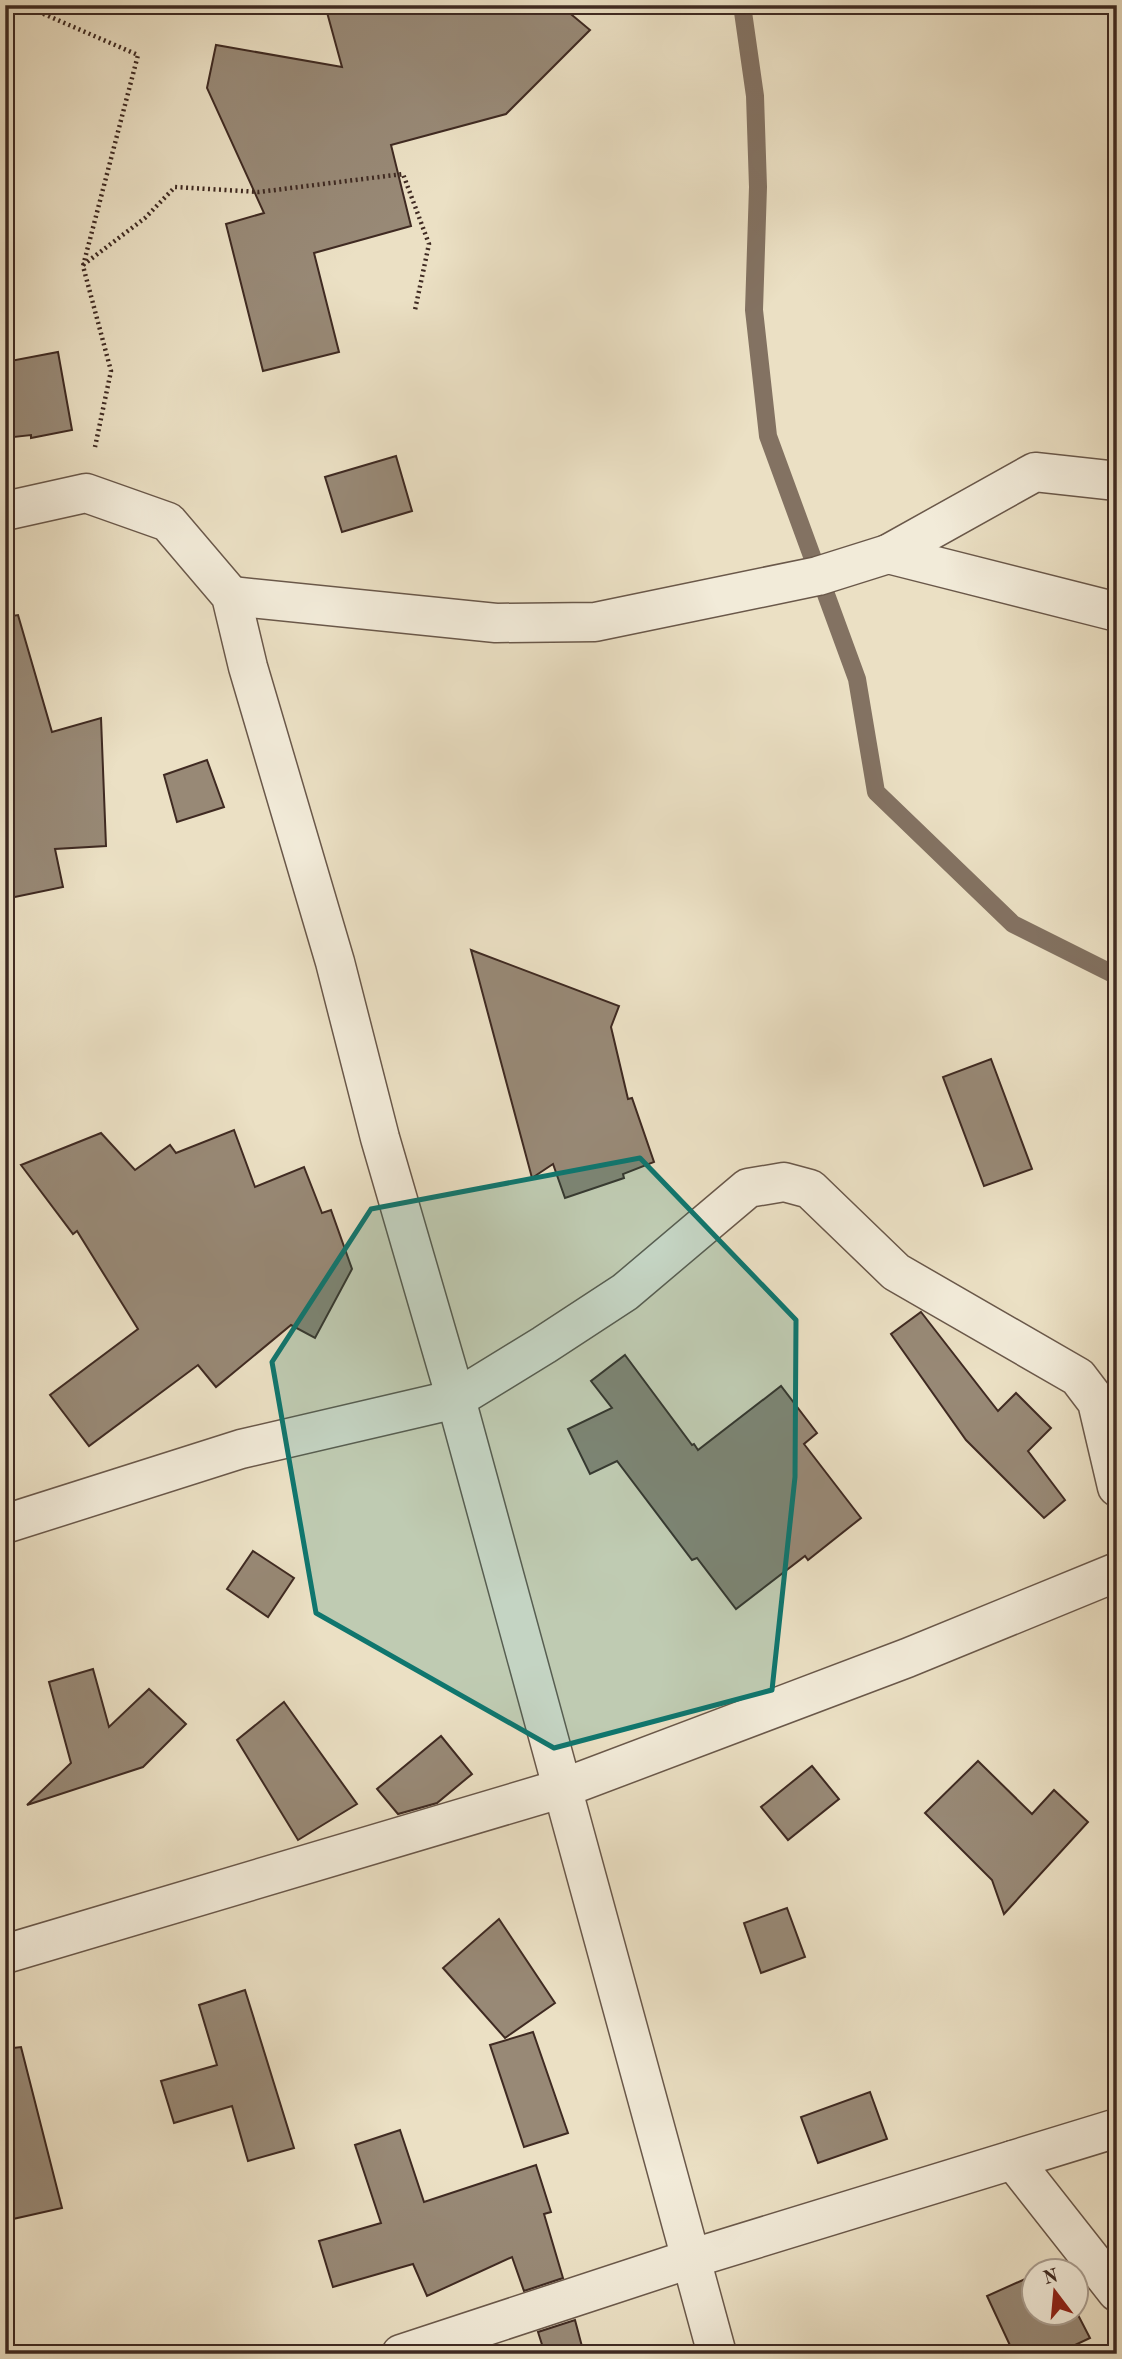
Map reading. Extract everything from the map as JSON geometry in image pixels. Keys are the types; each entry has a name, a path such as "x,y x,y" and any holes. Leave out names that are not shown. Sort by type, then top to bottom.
{"street":[{"path":"231,596 496,623 595,622 818,576 888,554 1035,472 1117,481"},
{"path":"5,511 86,493 168,522 231,596 248,667 335,962 380,1138 456,1399 717,2354"},
{"path":"5,518 86,493"},
{"path":"888,554 1117,612"},
{"path":"5,1524 241,1449 456,1399 625,1292 748,1188 784,1182 810,1189 896,1272 1078,1377 1097,1402 1117,1487"},
{"path":"5,1954 563,1788 907,1658 1117,1572"},
{"path":"401,2354 690,2259 1117,2128"},
{"path":"1013,2160 1117,2292"}],"path":[{"path":"23,5 138,55 83,266 111,371 86,493"},
{"path":"83,266 145,218 175,187 259,192 403,174 429,244 415,310"}],"highlighted area":[{"path":"640,1158 796,1320 795,1477 772,1690 554,1748 316,1613 272,1362 371,1209"}],"building":[{"path":"325,5 560,5 590,30 506,114 391,145 411,226 314,253 339,352 263,371 226,224 264,213 207,88 216,45 342,67"},
{"path":"58,352 72,430 31,438 31,435 5,438 5,362"},
{"path":"396,456 412,511 342,532 325,477"},
{"path":"18,615 52,732 101,718 106,846 55,849 63,887 5,899 5,617"},
{"path":"207,760 224,807 177,822 164,775"},
{"path":"471,950 619,1006 611,1027 628,1099 632,1098 654,1162 623,1174 624,1178 565,1198 553,1164 532,1178"},
{"path":"991,1059 1032,1169 984,1186 943,1077"},
{"path":"234,1130 255,1187 304,1167 322,1213 331,1210 352,1269 315,1338 291,1325 216,1387 198,1365 89,1446 50,1395 138,1329 77,1231 73,1234 21,1165 101,1133 135,1170 170,1145 176,1153"},
{"path":"921,1312 998,1411 1016,1393 1051,1428 1028,1451 1065,1500 1044,1518 966,1440 891,1334"},
{"path":"625,1355 698,1450 781,1386 817,1433 804,1444 861,1518 808,1560 805,1556 736,1609 697,1558 692,1560 617,1461 590,1474 568,1429 612,1408 591,1381"},
{"path":"253,1551 294,1578 268,1617 227,1589"},
{"path":"93,1669 109,1727 149,1689 186,1724 143,1767 27,1805 71,1763 49,1682"},
{"path":"284,1702 357,1804 298,1840 237,1740"},
{"path":"441,1736 472,1774 437,1803 398,1814 377,1789"},
{"path":"978,1761 1032,1814 1054,1790 1088,1822 1004,1914 992,1880 925,1813"},
{"path":"812,1766 839,1799 788,1840 761,1807"},
{"path":"787,1908 805,1957 761,1973 744,1923"},
{"path":"499,1919 555,2003 505,2038 443,1968"},
{"path":"245,1990 294,2148 248,2161 232,2106 174,2123 161,2081 217,2065 199,2005"},
{"path":"533,2032 568,2133 524,2147 490,2045"},
{"path":"21,2047 62,2208 13,2219 5,2182 5,2049"},
{"path":"870,2092 887,2139 818,2163 801,2117"},
{"path":"400,2130 424,2202 536,2165 551,2212 544,2214 563,2278 524,2291 512,2257 427,2296 413,2264 333,2287 319,2241 381,2223 355,2145"},
{"path":"1020,2281 1020,2328 1085,2328 1090,2338 1056,2354 1014,2354 987,2296"},
{"path":"575,2320 584,2354 545,2354 538,2332"}],"waterway":[{"path":"742,5 755,96 758,187 754,310 768,436 857,679 876,792 1013,924 1117,976"}]}
